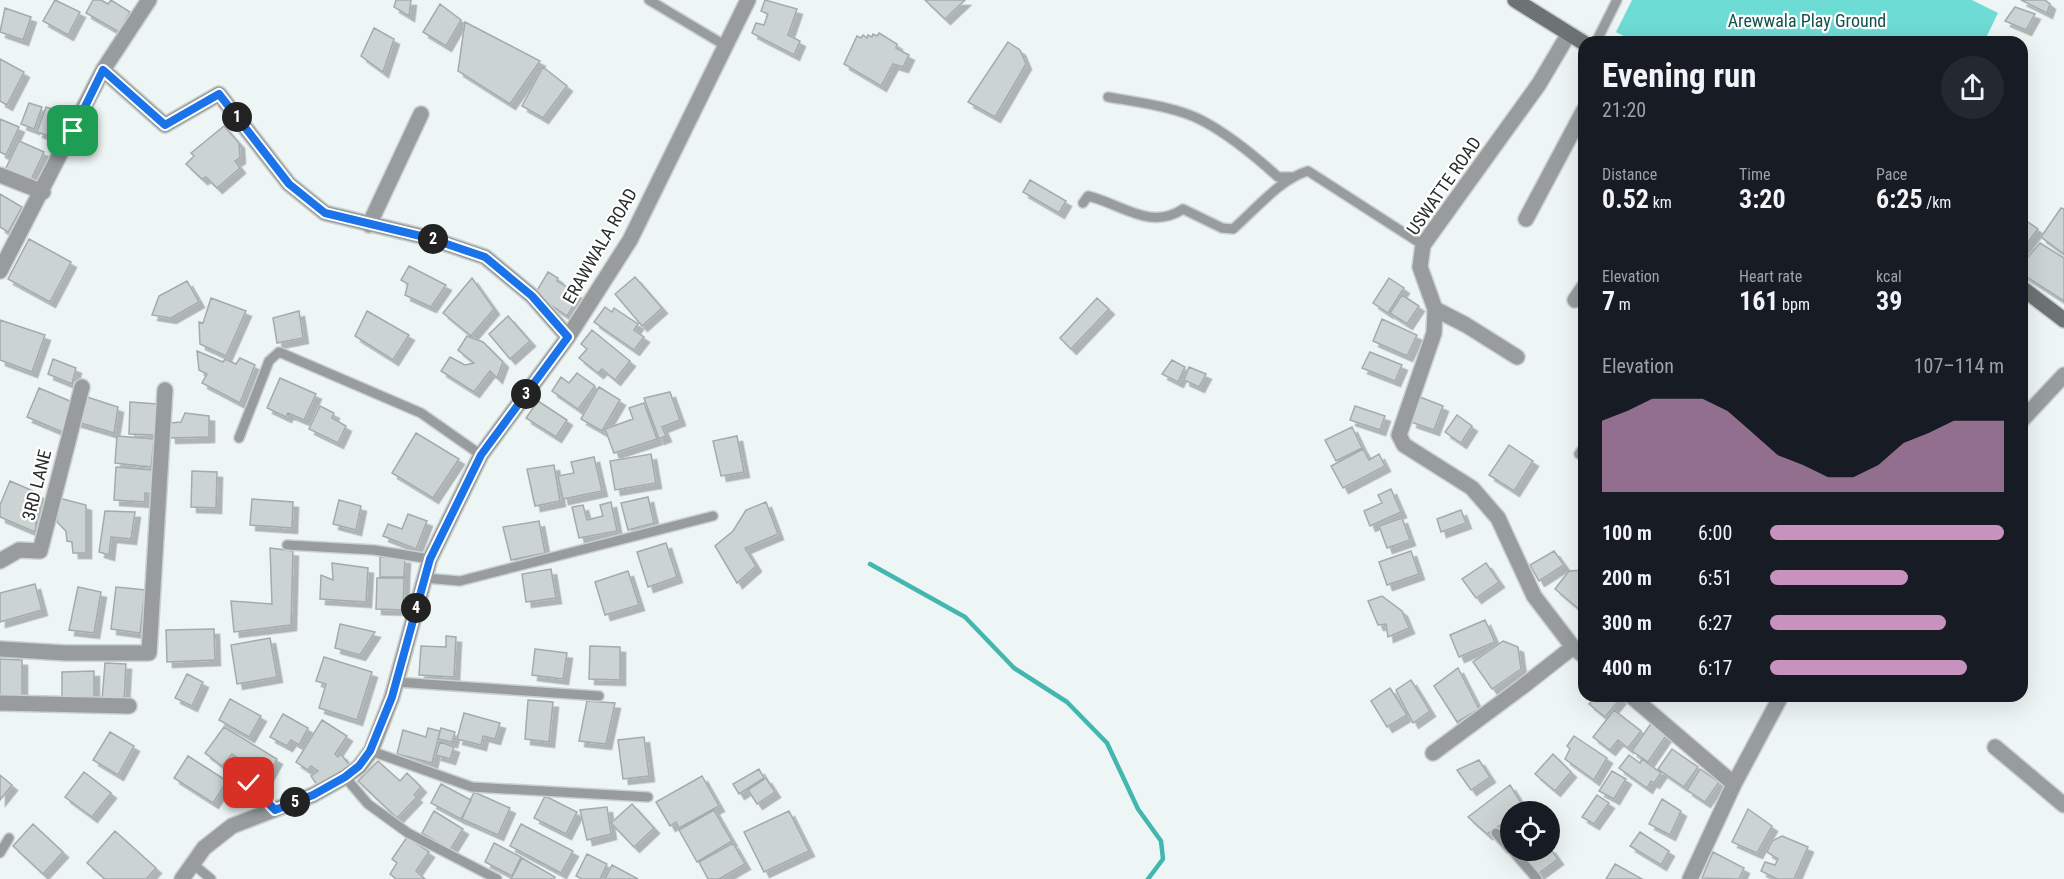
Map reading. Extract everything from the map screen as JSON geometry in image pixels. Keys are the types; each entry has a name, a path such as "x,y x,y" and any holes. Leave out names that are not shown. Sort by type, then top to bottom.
{"street":[{"path":"0,271 43,192 103,70 149,0"},
{"name":"ERAWWALA ROAD","path":"182,879 204,848 232,826 313,795 345,777 359,766 370,751 396,682 430,559 481,455 568,337 630,240 748,0"},
{"path":"1515,0 1578,40"},
{"name":"USWATTE ROAD","path":"1568,35 1539,84 1423,245 1420,267 1435,309 1434,333 1399,435 1404,445 1472,488 1498,518 1534,596 1578,651"},
{"path":"103,70 165,125 219,94 289,184 325,213 429,238 485,257 532,296 568,337"},
{"path":"369,225 421,114"},
{"path":"1526,219 1578,121"},
{"path":"0,175 43,192"},
{"path":"2028,293 2064,320"},
{"path":"1435,309 1466,325 1517,357"},
{"path":"2028,414 2064,375"},
{"name":"3RD LANE","path":"0,561 20,550 40,550 81,387"},
{"path":"0,649 66,653 149,653 165,390"},
{"path":"1432,753 1522,687 1578,651"},
{"path":"1638,702 1734,784"},
{"path":"1690,879 1734,784 1778,702"},
{"path":"0,703 129,706"},
{"path":"1995,747 2064,805"}],"lane":[{"path":"649,0 726,46"},
{"path":"1599,36 1617,0"},
{"path":"1108,97 1145,103 1201,120 1252,153 1278,177 1291,177 1308,171 1423,245"},
{"path":"1083,202 1088,196 1141,216 1161,218 1170,218 1183,209 1222,228 1233,229 1291,177"},
{"path":"239,438 269,361 279,352 421,413 481,455"},
{"path":"424,578 459,581 713,516"},
{"path":"287,545 374,550 430,559"},
{"path":"396,682 599,696"},
{"path":"370,751 472,787 648,797"},
{"path":"237,765 249,783 275,810"},
{"path":"345,777 368,804 408,833 497,879"},
{"path":"1496,832 1500,837"},
{"path":"0,854 9,838"},
{"path":"1521,861 1537,879"},
{"path":"193,864 211,879"}],"green space":[{"name":"Arewwala Play Ground","path":"1632,0 1972,0 1998,13 1987,36 1624,36 1616,32"}],"building":[{"path":"55,0 80,12 68,35 43,21"},
{"path":"93,0 101,0 108,4 111,0 130,12 119,32 86,13"},
{"path":"396,0 411,0 409,16 394,7"},
{"path":"765,0 797,9 788,35 800,41 794,55 752,33 756,23 764,25 768,14 761,11"},
{"path":"925,0 965,0 945,19"},
{"path":"2021,0 2045,0 2050,4 2047,13"},
{"path":"440,4 461,20 446,46 423,32"},
{"path":"2015,7 2035,14 2026,30 2005,21"},
{"path":"5,8 31,17 23,40 0,32"},
{"path":"465,22 540,61 510,104 458,71"},
{"path":"374,28 394,39 383,72 361,56"},
{"path":"879,33 897,44 896,48 909,55 903,67 893,64 881,86 844,64 857,36 861,38 863,35 867,38 868,35 872,37 873,34 877,36"},
{"path":"1008,42 1020,50 1026,64 995,117 968,102"},
{"path":"0,59 24,72 7,105 0,101"},
{"path":"543,67 567,86 543,118 522,106"},
{"path":"29,103 42,107 34,129 21,124"},
{"path":"46,107 61,112 52,137 37,132"},
{"path":"0,119 19,127 6,155 0,152"},
{"path":"224,126 239,143 240,158 235,161 240,168 217,188 206,177 202,179 186,164 194,156 191,153"},
{"path":"19,141 44,152 30,182 5,170"},
{"path":"1030,180 1066,201 1059,213 1023,192"},
{"path":"0,194 22,207 8,232 0,227"},
{"path":"2061,208 2064,209 2064,254 2041,237"},
{"path":"2028,222 2038,229 2028,242"},
{"path":"29,239 71,262 50,302 8,279"},
{"path":"2040,243 2064,258 2064,301 2028,278 2028,257"},
{"path":"409,266 446,285 431,307 405,295 408,284 401,280"},
{"path":"548,272 558,278 557,281 580,295 567,316 535,294"},
{"path":"635,277 662,308 642,326 615,294"},
{"path":"472,278 494,309 471,336 443,313"},
{"path":"1389,278 1404,288 1388,313 1373,303"},
{"path":"187,281 199,302 171,318 152,315 159,296"},
{"path":"1402,295 1419,306 1407,324 1390,313"},
{"path":"211,298 246,311 226,356 200,344 199,322 203,323"},
{"path":"1097,298 1109,309 1071,349 1060,338"},
{"path":"605,307 612,312 614,308 638,324 634,330 644,337 634,350 594,322"},
{"path":"299,311 303,338 277,343 273,318"},
{"path":"367,311 409,335 393,360 355,336"},
{"path":"508,316 530,341 510,359 489,334"},
{"path":"1382,319 1417,335 1407,356 1373,341"},
{"path":"0,320 45,335 32,372 0,360"},
{"path":"592,330 630,361 615,380 602,369 598,373 579,358 587,349 581,344"},
{"path":"467,336 483,342 503,362 497,378 490,371 474,392 441,371 450,357 465,365 474,363 458,350"},
{"path":"197,351 223,362 225,359 236,364 240,358 255,365 240,403 202,383 207,374 199,370"},
{"path":"1370,352 1402,365 1395,381 1362,368"},
{"path":"53,359 76,368 72,384 48,374"},
{"path":"1172,360 1185,367 1178,382 1162,374"},
{"path":"1189,367 1206,374 1199,387 1184,380"},
{"path":"577,373 595,386 578,409 552,391 561,377 569,383"},
{"path":"280,378 316,394 304,420 288,413 286,417 267,408"},
{"path":"599,387 620,400 602,431 581,419"},
{"path":"39,388 77,404 65,433 27,417"},
{"path":"670,392 680,420 662,427 666,436 659,439 644,398"},
{"path":"84,396 118,407 114,433 74,421"},
{"path":"1420,397 1443,406 1434,430 1411,422"},
{"path":"538,401 567,420 556,437 526,418"},
{"path":"130,402 157,404 156,435 129,434"},
{"path":"644,403 657,439 614,453 605,429 633,419 629,408"},
{"path":"320,406 334,413 332,418 346,426 338,443 309,429"},
{"path":"1355,406 1385,416 1380,430 1350,420"},
{"path":"185,413 209,416 209,437 170,438 170,423 181,422"},
{"path":"1457,415 1472,426 1461,443 1445,432"},
{"path":"1352,427 1362,448 1336,461 1325,440"},
{"path":"416,433 459,459 433,498 392,473"},
{"path":"117,436 154,439 151,467 115,463"},
{"path":"737,436 744,472 721,476 713,441"},
{"path":"1509,445 1533,461 1514,491 1489,475"},
{"path":"1363,449 1369,460 1379,454 1385,466 1343,488 1331,466"},
{"path":"651,454 656,483 615,490 610,461"},
{"path":"594,457 602,491 563,499 558,476 574,473 571,462"},
{"path":"554,465 560,501 535,506 527,469"},
{"path":"116,467 153,470 151,494 145,493 145,502 114,500"},
{"path":"192,471 217,472 216,508 191,507"},
{"path":"10,481 40,494 35,532 0,517 0,505"},
{"path":"1391,489 1401,512 1370,526 1364,511 1382,503 1378,495"},
{"path":"648,497 654,523 628,530 621,503"},
{"path":"59,498 86,505 86,553 73,553 72,542 67,541 66,531 57,522"},
{"path":"252,499 293,502 292,528 250,525"},
{"path":"339,500 361,506 356,530 333,524"},
{"path":"611,502 617,531 579,538 572,507 583,505 587,520 603,516 600,505"},
{"path":"766,502 778,534 745,548 756,566 737,583 715,546 733,531 746,510"},
{"path":"1461,510 1466,523 1441,532 1437,519"},
{"path":"105,511 135,512 131,539 111,537 109,555 99,552"},
{"path":"408,514 427,521 416,549 383,536 388,524 402,529"},
{"path":"1402,518 1410,540 1387,548 1379,526"},
{"path":"539,521 545,553 511,560 503,527"},
{"path":"666,543 677,577 648,587 637,552"},
{"path":"270,548 293,551 291,625 234,632 231,601 272,604"},
{"path":"1411,551 1419,574 1387,585 1379,562"},
{"path":"1554,551 1564,565 1539,581 1530,565"},
{"path":"380,557 405,558 404,577 380,577"},
{"path":"332,563 368,568 366,602 320,599 321,575 333,580"},
{"path":"1486,563 1499,582 1476,598 1462,579"},
{"path":"551,569 556,598 526,602 522,574"},
{"path":"1578,570 1578,608 1555,589 1569,571"},
{"path":"628,571 639,605 605,615 595,582"},
{"path":"377,578 404,578 403,610 376,609"},
{"path":"35,584 42,610 0,622 0,593"},
{"path":"78,587 101,592 94,633 69,630"},
{"path":"116,587 145,590 140,633 111,629"},
{"path":"1382,596 1402,611 1409,628 1388,637 1386,624 1378,625 1368,601"},
{"path":"1485,620 1495,642 1459,657 1450,635"},
{"path":"340,624 375,632 360,655 335,648"},
{"path":"214,629 215,660 167,662 166,630"},
{"path":"446,636 456,637 454,677 419,675 421,646 446,647"},
{"path":"270,638 277,677 237,684 231,645"},
{"path":"1503,641 1518,647 1521,669 1492,689 1473,662"},
{"path":"590,646 620,647 620,680 589,679"},
{"path":"535,649 567,653 563,679 532,675"},
{"path":"324,657 372,672 357,720 319,708 326,684 316,681"},
{"path":"0,659 22,660 22,697 0,697"},
{"path":"105,663 126,664 124,702 102,700"},
{"path":"1458,668 1479,709 1457,722 1434,686"},
{"path":"94,671 94,701 62,702 62,672"},
{"path":"187,674 203,682 192,706 175,698"},
{"path":"1411,680 1430,711 1413,723 1396,690"},
{"path":"1390,688 1407,715 1387,727 1371,701"},
{"path":"230,699 261,716 249,737 219,720"},
{"path":"528,700 553,702 549,742 525,739"},
{"path":"587,701 615,703 606,744 579,741"},
{"path":"1591,702 1618,702 1605,717 1589,704"},
{"path":"1614,710 1641,731 1628,748 1618,740 1610,750 1593,737"},
{"path":"464,713 500,723 495,739 483,736 481,745 457,739"},
{"path":"283,714 308,728 299,745 291,740 287,746 270,737"},
{"path":"322,720 347,736 335,754 338,757 341,754 350,766 319,788 311,776 318,771 311,766 308,770 296,762"},
{"path":"1652,722 1668,733 1648,762 1632,751"},
{"path":"224,727 277,759 267,777 232,754 222,766 205,753"},
{"path":"428,728 440,731 432,763 397,754 403,730 426,737"},
{"path":"441,728 455,732 452,742 438,739"},
{"path":"110,732 134,746 118,775 93,760"},
{"path":"1574,736 1607,758 1594,780 1565,759 1570,749 1567,746"},
{"path":"644,737 649,776 623,779 618,740"},
{"path":"440,742 454,747 450,759 436,755"},
{"path":"1672,749 1698,767 1684,787 1658,769"},
{"path":"1553,754 1571,772 1555,791 1535,774"},
{"path":"1629,755 1640,763 1642,759 1661,773 1654,783 1651,781 1647,788 1619,768"},
{"path":"188,756 227,781 213,803 174,778"},
{"path":"1479,760 1490,777 1471,790 1457,770"},
{"path":"378,761 400,781 407,773 421,787 414,795 417,797 397,818 358,781"},
{"path":"759,769 764,778 739,794 733,784"},
{"path":"1700,769 1719,782 1705,802 1687,790"},
{"path":"1612,771 1626,779 1614,799 1599,791"},
{"path":"84,772 111,793 92,817 65,797"},
{"path":"0,775 12,785 0,800"},
{"path":"702,776 719,806 679,828 676,822 670,826 656,802"},
{"path":"766,778 775,792 757,804 748,790"},
{"path":"441,784 471,800 461,819 431,803"},
{"path":"1510,785 1520,801 1500,801 1500,826 1487,834 1468,817"},
{"path":"474,792 510,808 498,835 462,819"},
{"path":"1597,795 1609,803 1594,824 1582,817"},
{"path":"545,796 577,812 566,834 534,818"},
{"path":"1662,799 1681,811 1670,835 1649,824"},
{"path":"632,804 654,828 634,847 611,823"},
{"path":"607,807 611,834 587,840 580,810"},
{"path":"1748,809 1772,826 1757,853 1732,842"},
{"path":"714,810 732,841 697,862 679,830"},
{"path":"434,811 463,829 450,850 422,833"},
{"path":"789,811 809,851 764,872 744,832"},
{"path":"33,824 63,852 43,874 13,846"},
{"path":"521,824 573,851 561,873 510,846"},
{"path":"115,831 156,868 146,879 105,879 87,863"},
{"path":"1640,832 1669,851 1661,865 1630,846"},
{"path":"1782,836 1808,847 1794,879 1777,879 1761,871 1765,862 1775,865 1778,859 1767,852 1772,841"},
{"path":"407,837 429,852 416,871 425,879 396,879 390,874 397,863 392,859"},
{"path":"494,843 521,857 512,876 485,862"},
{"path":"733,843 745,864 719,879 708,879 699,862"},
{"path":"1713,852 1744,868 1739,879 1702,878"},
{"path":"587,854 607,864 600,879 582,879 576,876"},
{"path":"522,858 555,877 554,879 511,879"},
{"path":"1527,861 1555,861 1538,874"},
{"path":"1615,864 1642,879 1606,879"},
{"path":"612,865 638,879 605,879"}],"waterway":[{"path":"870,564 965,617 1014,668 1067,702 1107,743 1138,809 1161,841 1163,859 1148,879"}],"route":[{"path":"73,131 103,70 165,125 219,94 289,184 325,213 429,238 485,257 532,296 568,337 481,455 430,559 392,697 370,751 359,766 345,777 313,795 275,810 249,783"}]}
